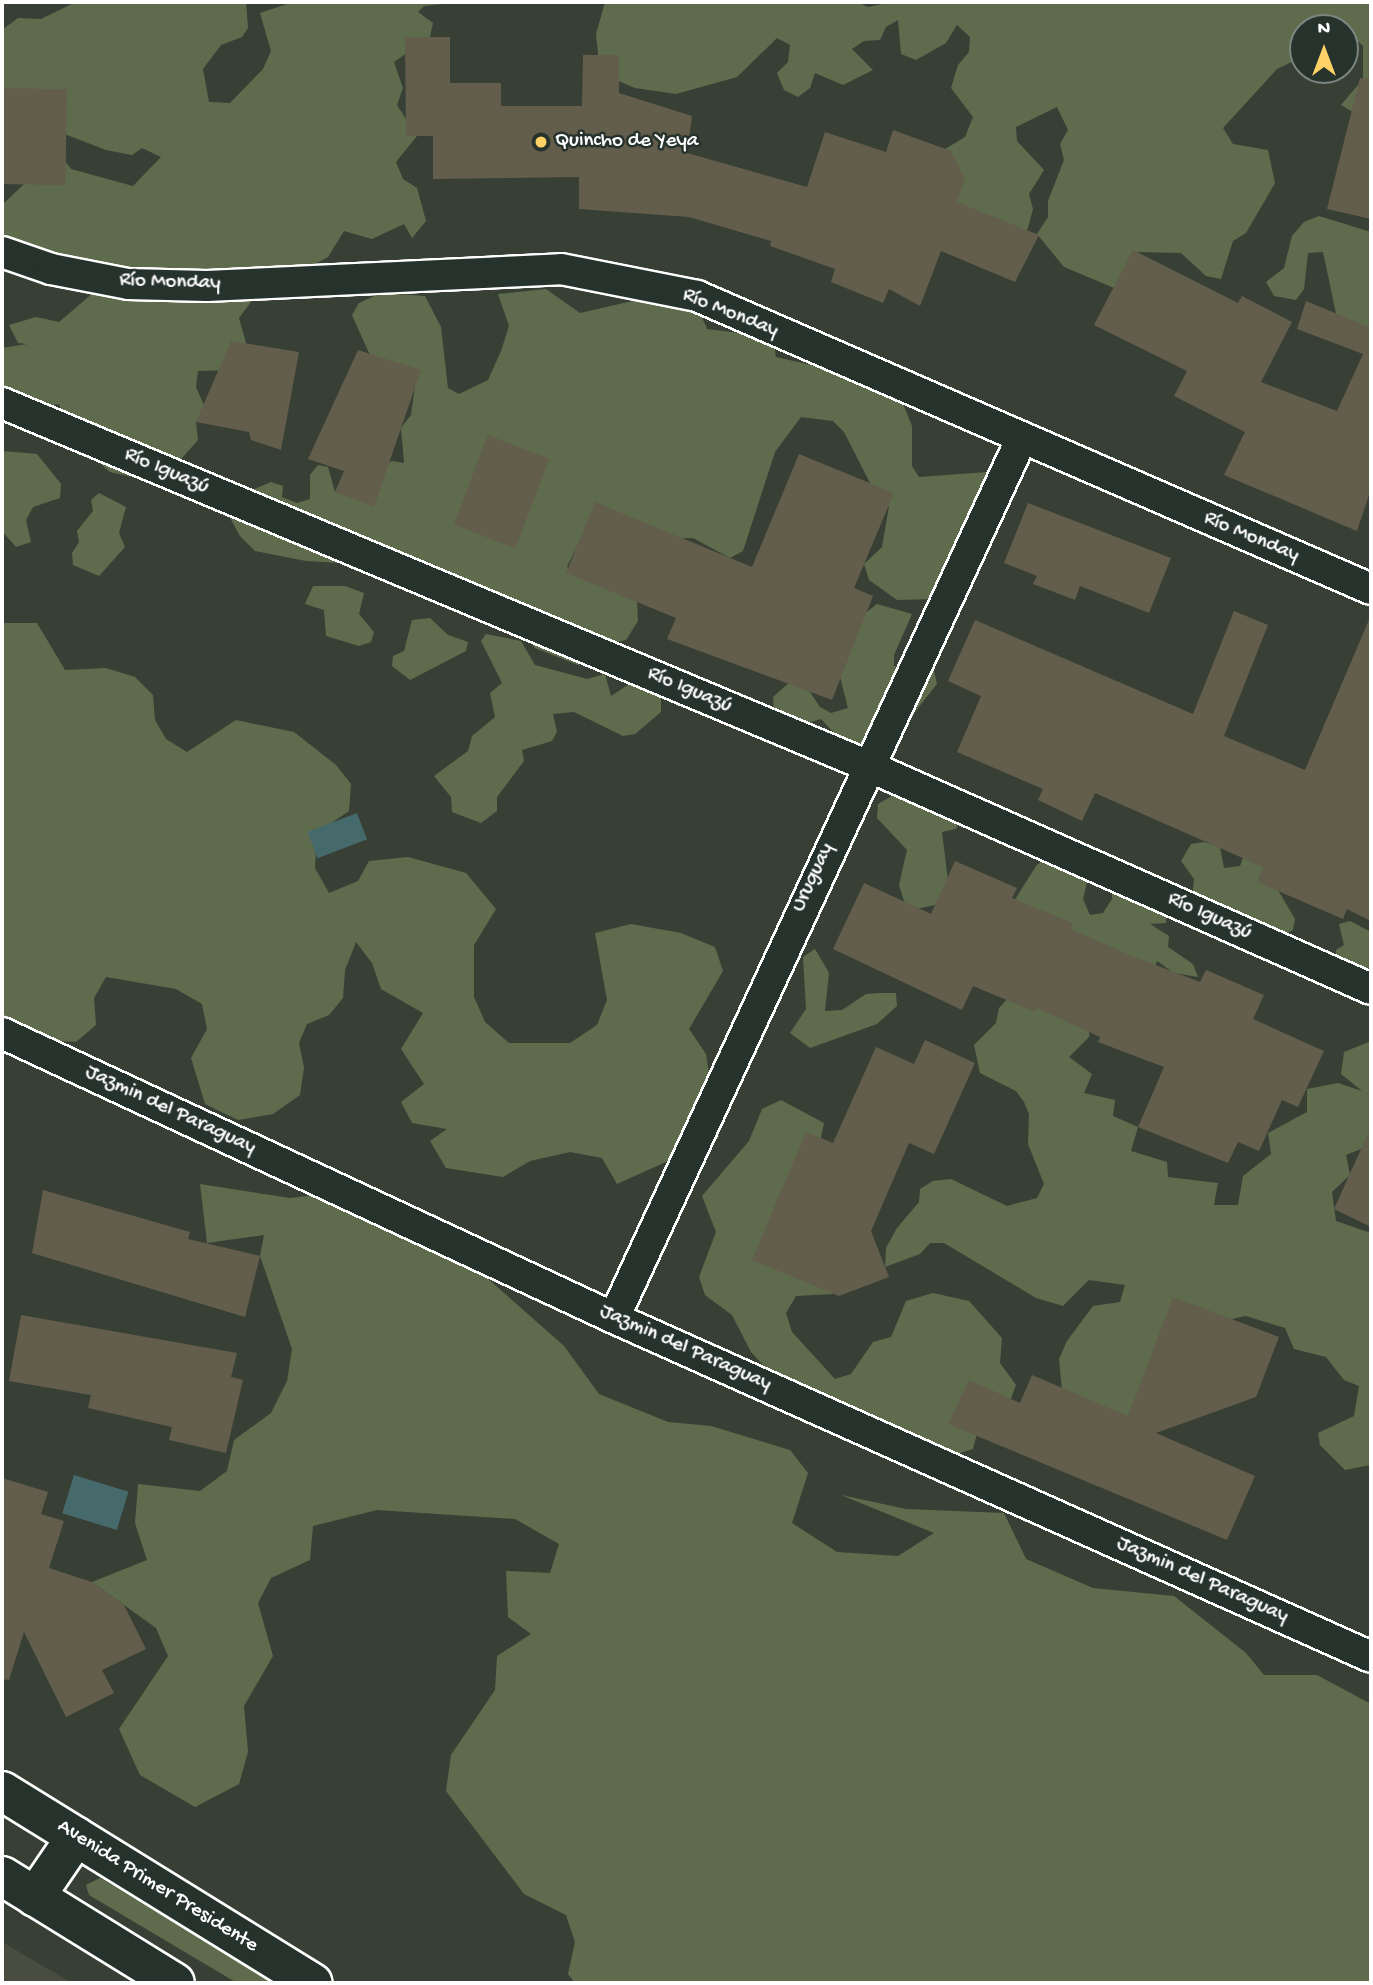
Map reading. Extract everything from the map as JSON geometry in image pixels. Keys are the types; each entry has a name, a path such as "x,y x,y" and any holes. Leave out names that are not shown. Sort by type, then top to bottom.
{"main road":[{"name":"Avenida Primer Presidente","path":"2,1791 313,1983"},
{"path":"35,1897 76,1837"},
{"path":"2,1876 175,1983"}],"street":[{"name":"Río Monday","path":"2,252 51,269 128,284 207,286 561,269 696,296 1021,440 1371,589"},
{"name":"Río Iguazú","path":"2,403 866,765 1371,989"},
{"name":"Uruguay","path":"614,1318 866,765 1021,440"},
{"name":"Jazmin del Paraguay","path":"2,1033 614,1318 1371,1657"}],"shaded area":[{"path":"2,1942 72,1983 2,1983"}],"green space":[{"path":"76,2 246,2 248,28 242,37 221,45 203,69 209,102 230,103 263,69 271,51 260,13 293,2 463,2 424,6 418,12 433,23 430,37 394,62 403,88 397,105 417,136 396,162 403,179 417,188 426,221 412,238 404,224 372,239 344,231 328,257 256,295 239,318 246,343 241,362 230,370 198,371 196,387 204,405 196,422 198,440 167,475 145,480 110,472 74,441 59,404 41,407 9,389 2,391 2,348 27,344 18,343 9,325 36,317 59,322 107,281 2,246 2,205 44,165 65,161 71,169 133,186 161,157 142,148 132,155 106,150 5,111 2,30 18,18 41,19"},
{"path":"605,2 857,2 868,7 891,2 1371,2 1371,123 1341,105 1363,79 1359,14 1289,14 1289,63 1277,69 1223,128 1233,144 1268,150 1275,183 1246,233 1233,241 1221,279 1206,276 1181,253 1136,252 1131,295 1064,267 1037,234 1048,217 1048,201 1064,160 1060,144 1068,130 1057,107 1016,127 1017,141 1044,170 1029,194 1033,209 1027,231 971,231 932,157 965,137 973,117 951,88 958,65 969,52 970,37 957,25 946,43 916,60 901,54 898,20 886,27 880,40 864,41 852,49 873,70 843,85 815,73 810,88 798,97 784,90 777,73 788,62 790,45 777,38 737,77 676,94 635,88 600,73 596,34"},
{"path":"1319,216 1371,232 1369,341 1338,323 1323,252 1308,253 1304,289 1296,300 1274,296 1266,282 1284,268 1292,236 1304,222"},
{"path":"546,289 580,313 650,297 697,306 707,329 748,334 774,345 776,357 895,384 912,426 912,466 919,477 988,472 999,487 996,526 977,572 959,589 932,599 897,600 869,580 864,564 882,547 889,506 870,483 844,432 833,421 801,417 775,452 743,551 730,558 693,538 589,540 574,552 567,567 637,602 638,621 626,640 604,645 589,631 571,630 593,658 578,665 535,648 525,636 519,607 505,594 490,597 370,545 339,563 306,561 255,551 240,536 229,516 233,498 271,482 283,486 282,497 297,503 310,499 310,475 318,465 328,467 335,492 392,461 404,463 401,428 411,415 415,386 378,373 352,315 359,303 381,293 425,296 441,327 448,388 459,394 488,380 501,351 509,326 498,294"},
{"path":"2,451 37,454 61,484 60,498 33,507 26,520 31,542 16,547 2,531"},
{"path":"99,493 126,507 119,533 125,547 99,576 73,565 72,553 79,542 77,531 93,511 91,500"},
{"path":"313,586 345,586 364,593 359,614 374,632 371,642 359,646 326,636 324,610 305,604"},
{"path":"877,604 912,614 894,655 894,666 934,671 937,684 899,732 866,745 840,739 821,719 811,722 800,739 774,711 773,697 790,682 810,692 820,707 831,713 848,708 840,677 864,614"},
{"path":"430,618 448,635 468,642 466,651 410,680 392,666 393,656 404,651 412,620"},
{"path":"2,623 37,623 65,670 106,668 135,677 153,695 155,720 166,739 187,752 236,720 294,732 336,765 351,784 349,811 317,833 315,868 329,893 358,881 369,861 408,857 466,873 496,909 474,945 474,997 485,1022 509,1043 570,1043 597,1025 607,1000 595,933 631,924 681,933 715,947 723,971 689,1029 706,1054 719,1138 617,1184 602,1158 570,1152 530,1161 503,1177 446,1168 430,1141 447,1129 412,1123 401,1102 424,1084 401,1049 423,1013 381,989 372,963 356,942 345,970 343,998 329,1015 307,1024 299,1043 304,1068 300,1095 273,1114 238,1120 205,1104 191,1058 207,1029 202,1004 176,989 106,977 94,998 96,1025 76,1042 2,1038"},
{"path":"486,634 521,641 535,665 587,679 605,674 611,696 637,679 661,693 661,712 635,734 623,736 574,712 553,714 557,732 552,741 522,750 524,761 497,797 497,811 481,823 452,812 451,797 434,776 468,751 472,736 495,717 490,693 502,683 481,641"},
{"path":"904,789 963,817 956,829 942,832 949,889 935,905 907,911 899,885 907,850 877,818 878,804"},
{"path":"1249,841 1295,919 1293,930 1282,936 1240,947 1220,942 1210,933 1192,898 1194,879 1181,861 1191,844 1204,842 1220,847 1224,868 1240,866"},
{"path":"1054,850 1089,874 1083,899 1090,915 1103,913 1112,899 1112,885 1167,895 1166,923 1150,924 1169,936 1168,947 1193,964 1198,977 1174,973 1157,961 1154,971 1014,901 1036,866"},
{"path":"1350,921 1371,932 1371,966 1365,973 1336,960 1336,950 1344,945 1339,924"},
{"path":"815,949 829,973 825,1011 842,1010 866,994 880,993 896,993 897,1006 877,1024 810,1048 790,1033 806,1009 803,957"},
{"path":"1013,993 1091,1009 1089,1037 1069,1057 1092,1074 1084,1093 1115,1100 1113,1116 1138,1127 1131,1151 1167,1162 1168,1177 1218,1183 1214,1205 1238,1205 1243,1176 1271,1154 1268,1133 1307,1112 1307,1089 1338,1083 1362,1091 1341,1074 1344,1052 1371,1041 1371,1145 1346,1155 1350,1175 1332,1192 1336,1221 1371,1233 1370,1465 1345,1470 1320,1445 1318,1433 1354,1416 1359,1386 1344,1380 1326,1357 1294,1349 1285,1328 1246,1316 1204,1325 1149,1429 1063,1401 1059,1359 1067,1341 1093,1306 1120,1302 1125,1285 1089,1280 1063,1306 1036,1298 944,1243 930,1243 920,1254 885,1267 886,1248 897,1228 919,1202 920,1189 933,1181 951,1179 1007,1206 1037,1198 1044,1184 1028,1144 1029,1114 1024,1102 1016,1091 980,1073 974,1045 996,1023 999,1008"},
{"path":"781,1100 824,1123 819,1147 783,1187 771,1216 839,1270 833,1294 796,1296 786,1313 792,1332 835,1379 851,1374 873,1342 891,1337 906,1301 933,1293 969,1301 1002,1338 1000,1363 1016,1385 1006,1412 980,1422 973,1449 937,1460 851,1427 854,1408 776,1379 751,1352 732,1315 705,1295 699,1277 716,1232 702,1196 749,1141 762,1109"},
{"path":"200,1184 290,1198 336,1193 469,1262 564,1346 599,1394 668,1422 711,1426 790,1450 808,1473 792,1523 837,1552 898,1556 934,1533 841,1495 906,1509 1004,1513 1026,1559 1093,1588 1174,1596 1246,1653 1264,1675 1317,1675 1371,1704 1371,1983 575,1983 568,1974 575,1942 566,1915 524,1894 446,1791 451,1755 495,1690 497,1656 531,1634 508,1617 506,1571 550,1573 559,1544 515,1519 377,1510 313,1526 310,1560 271,1578 258,1603 273,1656 244,1706 248,1752 239,1784 195,1807 140,1775 119,1729 168,1656 156,1628 92,1582 147,1560 135,1523 138,1484 200,1491 227,1471 234,1440 271,1413 287,1381 292,1349 260,1256 264,1235 207,1243"},
{"path":"100,1878 275,1983 237,1983 89,1895 86,1885"}],"water":[{"path":"357,813 367,839 318,858 308,832"},
{"path":"74,1475 129,1492 117,1530 62,1513"}],"building":[{"path":"405,37 450,37 450,83 501,83 501,106 582,106 583,55 619,55 619,93 692,116 687,153 807,187 825,132 886,152 893,130 951,151 965,179 957,202 1039,235 1015,282 941,251 920,306 889,289 883,303 831,282 835,269 770,246 771,241 689,217 579,209 579,177 433,179 433,136 406,136"},
{"path":"1360,78 1371,79 1371,219 1327,209"},
{"path":"2,88 67,89 65,185 2,184"},
{"path":"1133,250 1238,303 1242,296 1292,322 1261,382 1337,411 1363,354 1297,329 1306,301 1371,328 1371,489 1357,531 1224,475 1245,432 1174,396 1187,371 1094,325"},
{"path":"231,341 299,352 281,450 251,440 249,432 196,422"},
{"path":"358,350 421,370 374,507 335,492 344,471 308,459"},
{"path":"488,435 550,459 515,548 454,525"},
{"path":"799,454 894,493 854,588 873,596 832,700 667,639 676,618 566,573 595,502 752,567"},
{"path":"1028,503 1171,558 1149,613 1080,586 1075,600 1033,584 1037,576 1004,563"},
{"path":"1234,611 1268,625 1224,736 1305,770 1371,615 1371,921 1347,909 1343,919 1257,882 1263,867 1095,793 1082,821 1038,800 1043,789 957,752 981,696 948,681 975,620 1193,714"},
{"path":"955,861 1017,888 1012,898 1073,923 1071,929 1127,954 1200,982 1206,970 1264,995 1253,1019 1324,1051 1298,1107 1282,1100 1259,1151 1238,1142 1228,1163 1138,1127 1164,1067 1098,1042 1100,1037 1037,1008 1035,1012 973,986 962,1010 833,949 864,883 931,914"},
{"path":"925,1040 975,1063 934,1154 909,1143 871,1231 889,1277 839,1296 752,1260 806,1132 833,1143 876,1047 914,1064"},
{"path":"1371,1127 1371,1227 1334,1209"},
{"path":"43,1190 190,1232 188,1239 260,1256 245,1317 32,1253"},
{"path":"1173,1297 1279,1337 1256,1397 1156,1433 1255,1476 1227,1540 948,1424 969,1380 1020,1403 1032,1375 1128,1416"},
{"path":"21,1315 237,1353 231,1377 243,1380 226,1453 169,1440 172,1427 88,1408 91,1395 9,1381"},
{"path":"2,1478 48,1492 41,1514 64,1521 49,1568 92,1582 124,1605 146,1649 102,1670 114,1693 66,1717 24,1632 9,1680 2,1679"}],"place":[{"name":"Quincho de Yeya","path":"541,142"}]}
